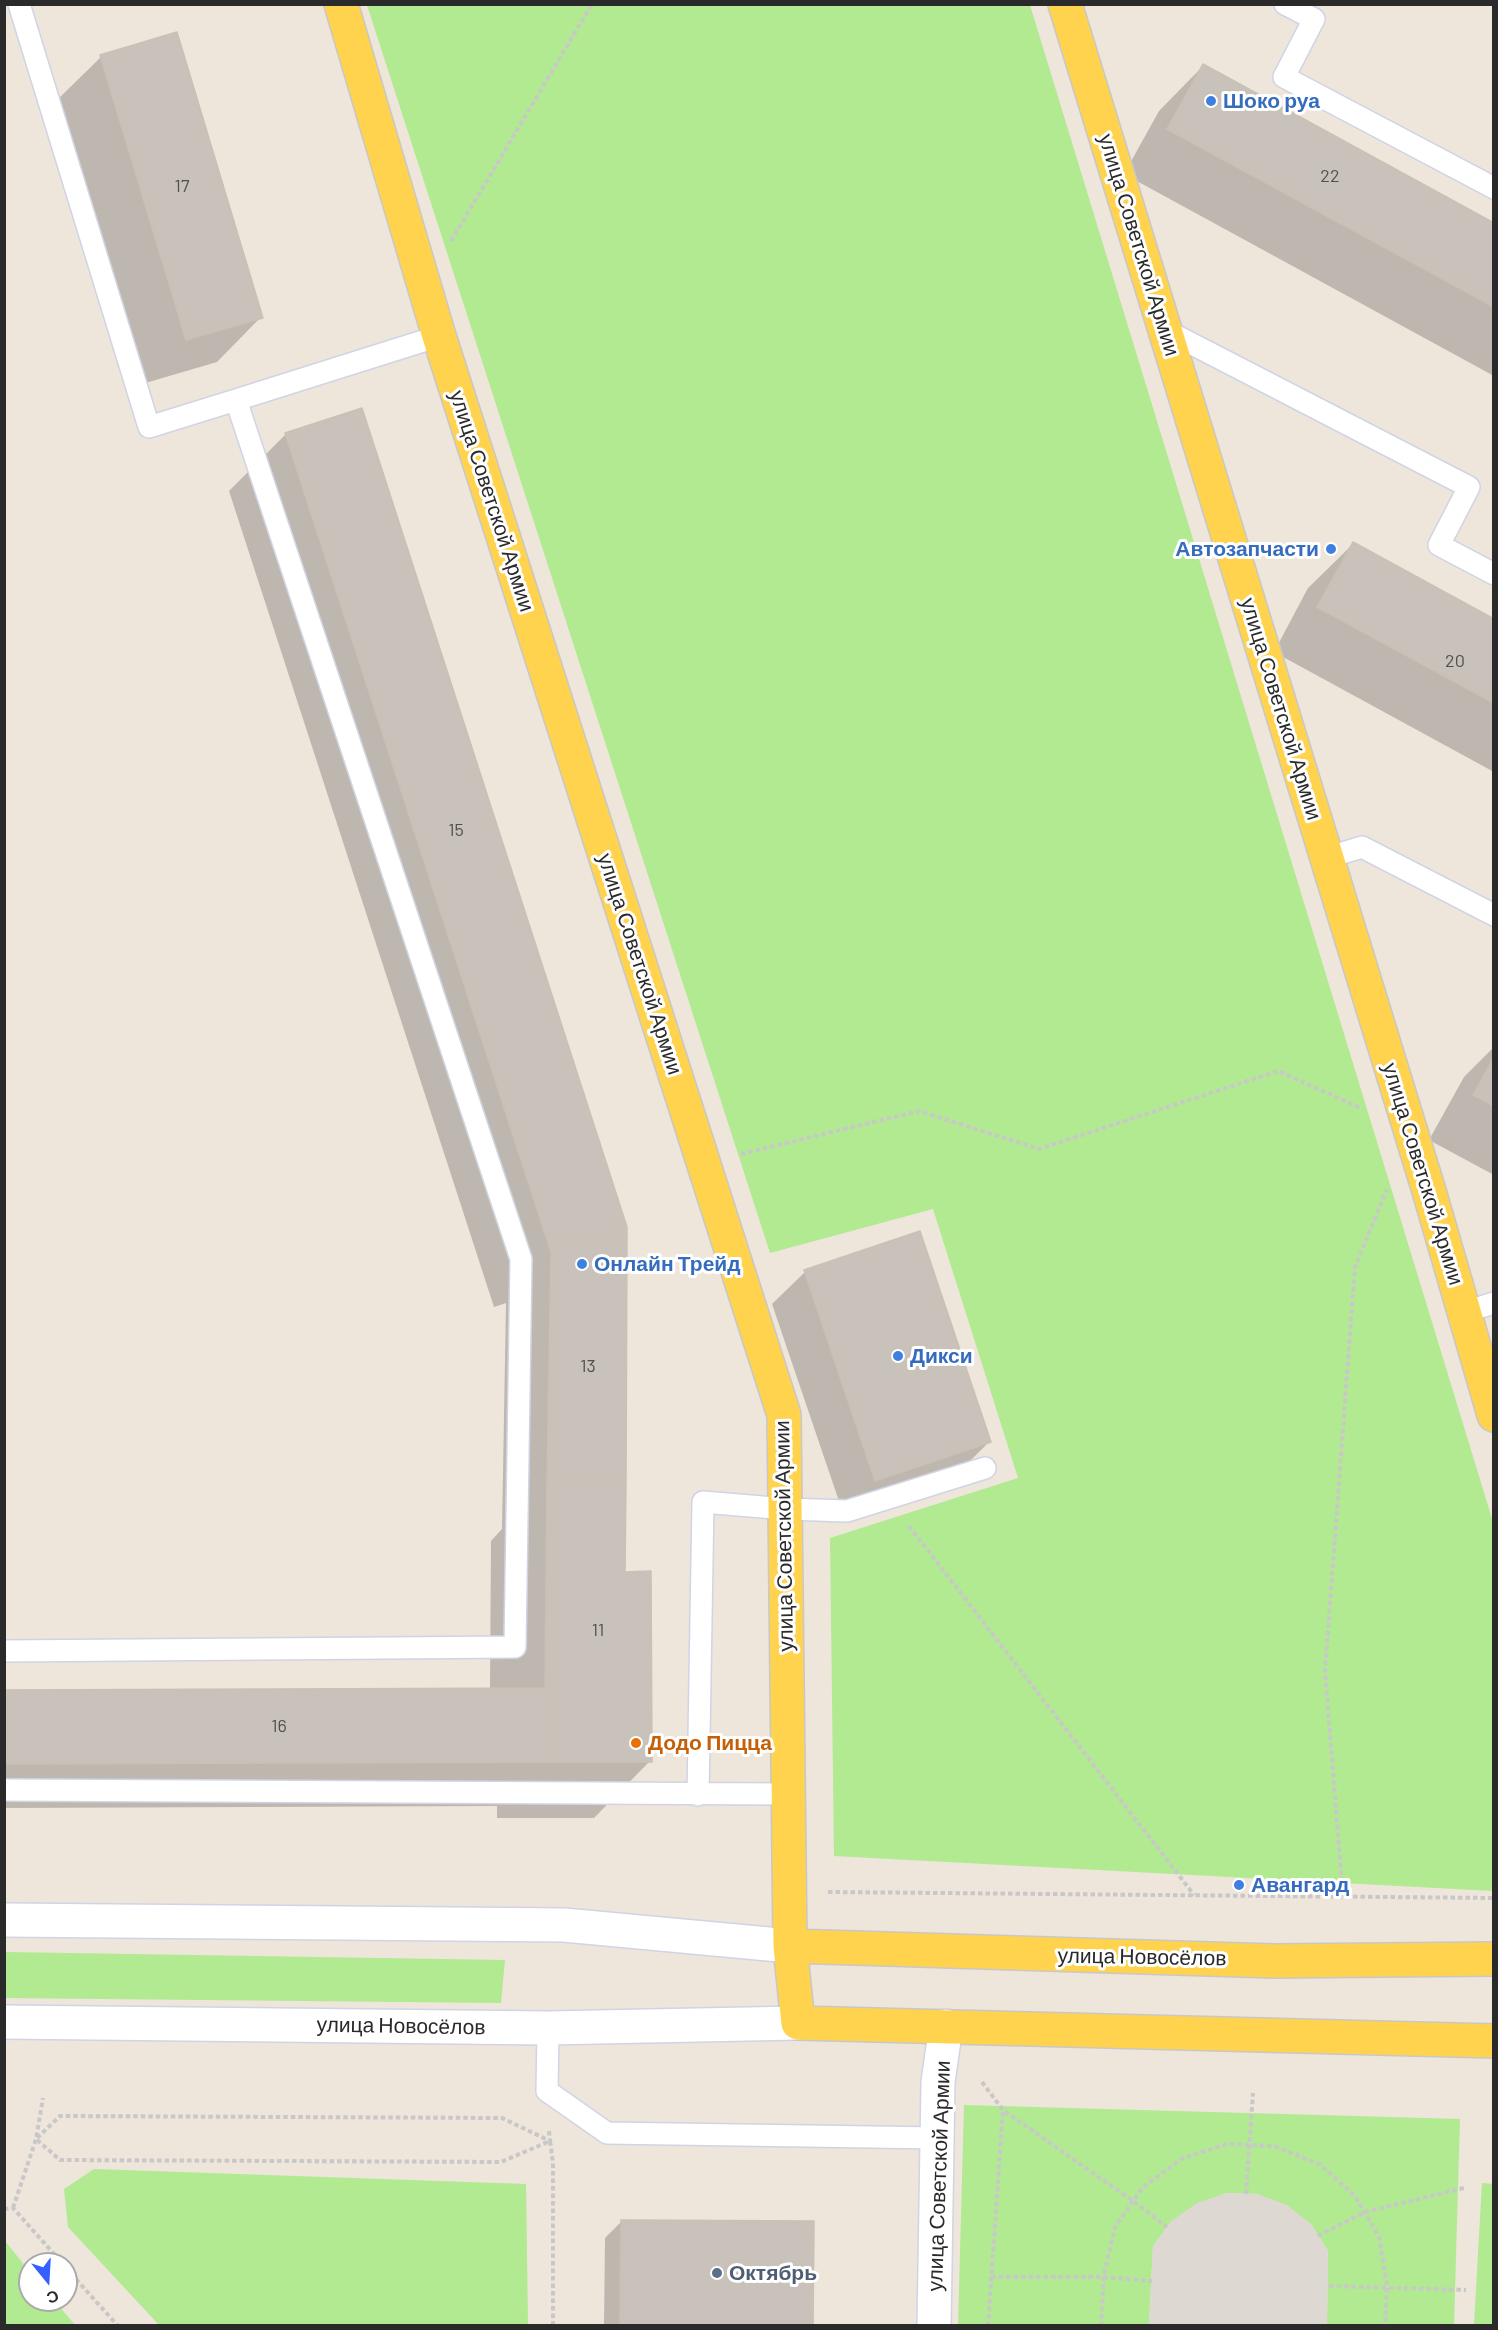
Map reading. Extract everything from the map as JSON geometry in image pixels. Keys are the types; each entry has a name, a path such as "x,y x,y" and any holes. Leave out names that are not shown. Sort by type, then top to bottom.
{"main road":[{"name":"улица Советской Армии","path":"341,4 439,336 784,1415 790,1946"},
{"name":"улица Советской Армии","path":"1065,4 1411,1130 1479,1307 1494,1415"},
{"name":"улица Новосёлов","path":"4,1920 564,1925 790,1946 1274,1961 1494,1959"},
{"path":"790,1946 798,2023"},
{"name":"улица Новосёлов","path":"4,2022 548,2028 798,2023 1494,2041"},
{"name":"улица Советской Армии","path":"934,2325 938,2082 946,2026"}],"lane":[{"path":"19,4 149,427 439,336"},
{"path":"1285,4 1314,20 1284,76 1494,188"},
{"path":"1165,330 1469,487 1440,545 1494,573"},
{"path":"4,1651 515,1647 521,1259 236,400"},
{"path":"1326,858 1362,848 1494,915"},
{"path":"698,1795 703,1502 786,1509 847,1511 985,1468"},
{"path":"4,1790 788,1794"},
{"path":"548,2028 547,2091 608,2133 938,2138"}],"path":[{"path":"425,285 592,4"},
{"path":"703,1163 919,1111 1039,1149 1278,1071 1411,1130"},
{"path":"1342,1897 1325,1671 1355,1267 1389,1183"},
{"path":"888,1498 1194,1896"},
{"path":"789,1892 1494,1898"},
{"path":"982,2082 1003,2110 1167,2227"},
{"path":"1246,2194 1253,2092"},
{"path":"13,2208 36,2139 43,2098"},
{"path":"988,2325 1003,2110"},
{"path":"36,2139 60,2116 502,2118"},
{"path":"36,2139 60,2160 418,2162 501,2162 550,2141 553,2163 553,2325"},
{"path":"1101,2325 1104,2277 1115,2227 1142,2188 1181,2158 1227,2144 1275,2146 1319,2164 1355,2196 1379,2237 1387,2288 1385,2325"},
{"path":"1318,2236 1365,2212 1464,2188"},
{"path":"4,2209 13,2208"},
{"path":"13,2208 52,2252"},
{"path":"991,2277 1104,2277 1152,2280"},
{"path":"78,2281 118,2325"},
{"path":"1329,2286 1466,2290"}],"green space":[{"path":"367,5 1030,5 1493,1522 1493,1891 834,1856 830,1538 1018,1478 933,1209 770,1253"},
{"path":"5,1952 505,1960 501,2003 5,1998"},
{"path":"964,2105 1460,2119 1454,2325 1327,2325 1328,2251 1311,2224 1258,2194 1226,2193 1172,2221 1153,2246 1149,2325 958,2326"},
{"path":"94,2169 526,2184 528,2325 159,2325 68,2227 64,2189"},
{"path":"1482,2183 1493,2184 1493,2325 1474,2325"},
{"path":"5,2241 18,2257 18,2312 64,2312 75,2325 5,2325"}],"shaded area":[{"path":"1226,2193 1257,2194 1287,2205 1311,2224 1328,2251 1327,2325 1149,2325 1153,2246 1171,2221 1197,2203"}],"building":[{"path":"177,32 263,318 186,340 100,55"},
{"path":"1203,64 1494,223 1494,307 1167,129"},
{"path":"362,408 627,1227 551,1252 285,433"},
{"path":"1353,542 1494,619 1494,703 1317,607"},
{"path":"1494,1057 1494,1106 1473,1095"},
{"path":"627,1227 626,1480 547,1483 551,1252"},
{"name":"Дикси","path":"920,1231 991,1442 875,1481 804,1270"},
{"path":"626,1480 625,1572 651,1571 652,1762 553,1762 553,1688 545,1689 547,1483"},
{"path":"553,1688 553,1762 4,1764 4,1690"},
{"name":"Октябрь","path":"621,2220 814,2221 813,2326 620,2326"}],"place":[{"name":"Шоко руа","path":"1211,101"},
{"name":"Автозапчасти","path":"1331,549"},
{"name":"Онлайн Трейд","path":"582,1264"},
{"name":"Дикси","path":"898,1356"},
{"name":"Додо Пицца","path":"636,1743"},
{"name":"Авангард","path":"1239,1885"},
{"name":"Октябрь","path":"717,2273"}]}
